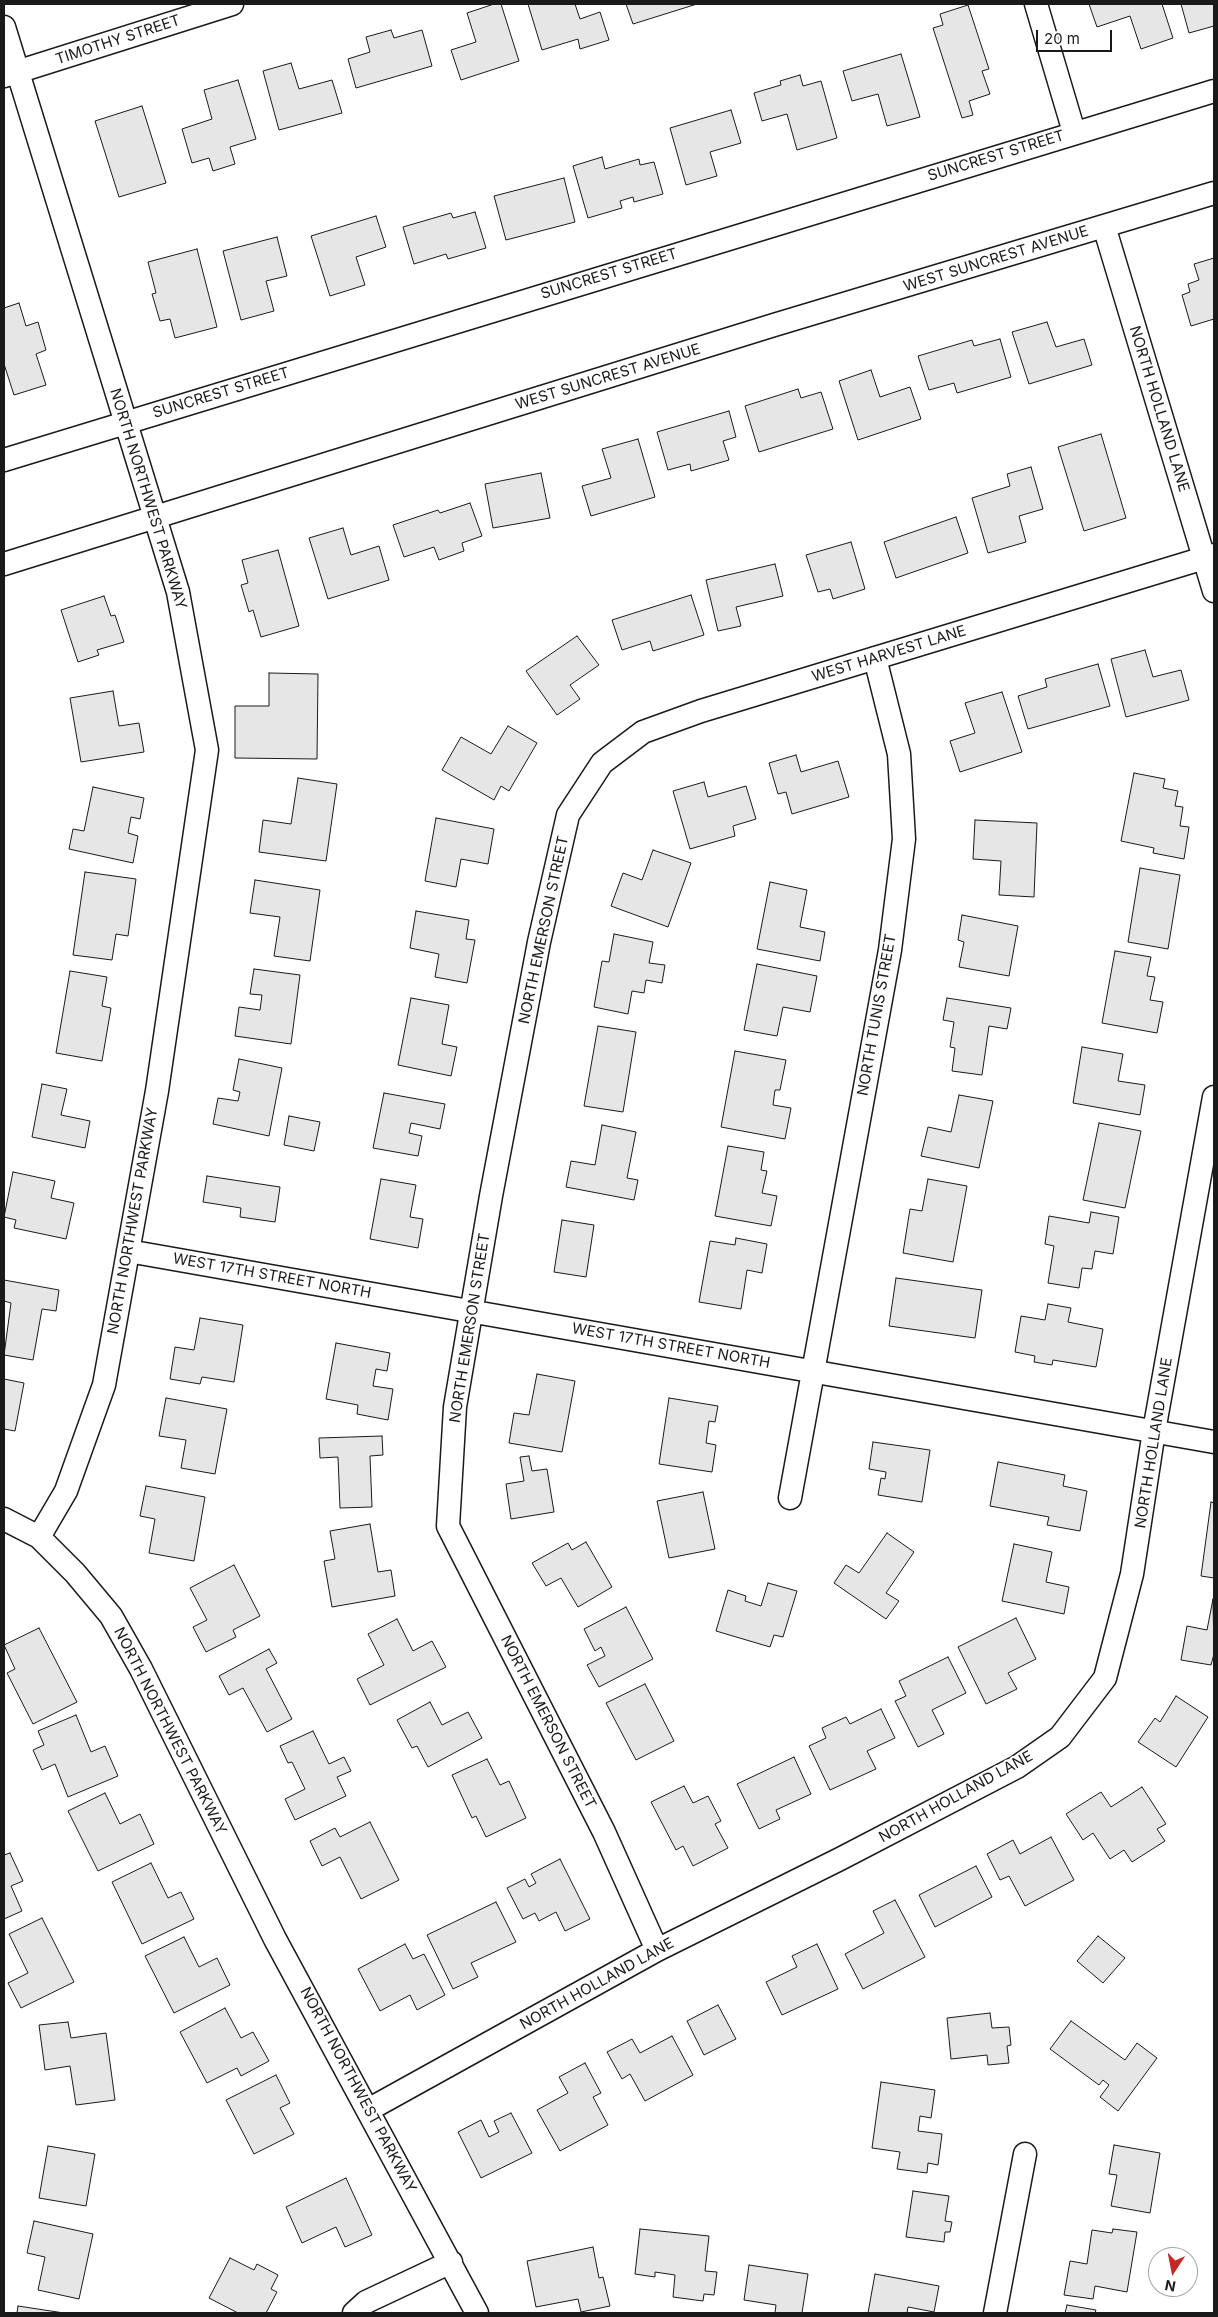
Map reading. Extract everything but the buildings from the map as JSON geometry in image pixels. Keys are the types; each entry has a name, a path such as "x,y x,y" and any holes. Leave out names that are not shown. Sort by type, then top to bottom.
{"street":[{"name":"TIMOTHY STREET","path":"11,74 232,4"},
{"path":"1036,4 1074,132"},
{"name":"NORTH NORTHWEST PARKWAY","path":"4,27 11,74 125,422 178,592 207,750 157,1091 104,1385 66,1491 39,1537 75,1573 111,1616 140,1669 275,1938 477,2313"},
{"name":"SUNCREST STREET","path":"4,460 1074,132 1214,91"},
{"name":"WEST SUNCREST AVENUE","path":"4,564 765,328 1214,193"},
{"name":"NORTH HOLLAND LANE","path":"1104,226 1210,557 1214,591"},
{"name":"WEST HARVEST LANE","path":"584,788 602,763 643,732 700,711 1210,557"},
{"name":"NORTH TUNIS STREET","path":"790,1498 890,950 904,839 899,754 875,658"},
{"name":"NORTH EMERSON STREET","path":"584,788 568,815 539,942 455,1407 448,1526 604,1832 657,1950"},
{"name":"NORTH HOLLAND LANE","path":"368,2110 657,1950 840,1859 1017,1767 1060,1737 1105,1678 1132,1574 1154,1431 1214,1096"},
{"name":"WEST 17TH STREET NORTH","path":"128,1251 1214,1442"},
{"path":"4,1519 39,1537"},
{"path":"994,2313 1025,2154"},
{"path":"354,2313 366,2302 451,2262"}]}
